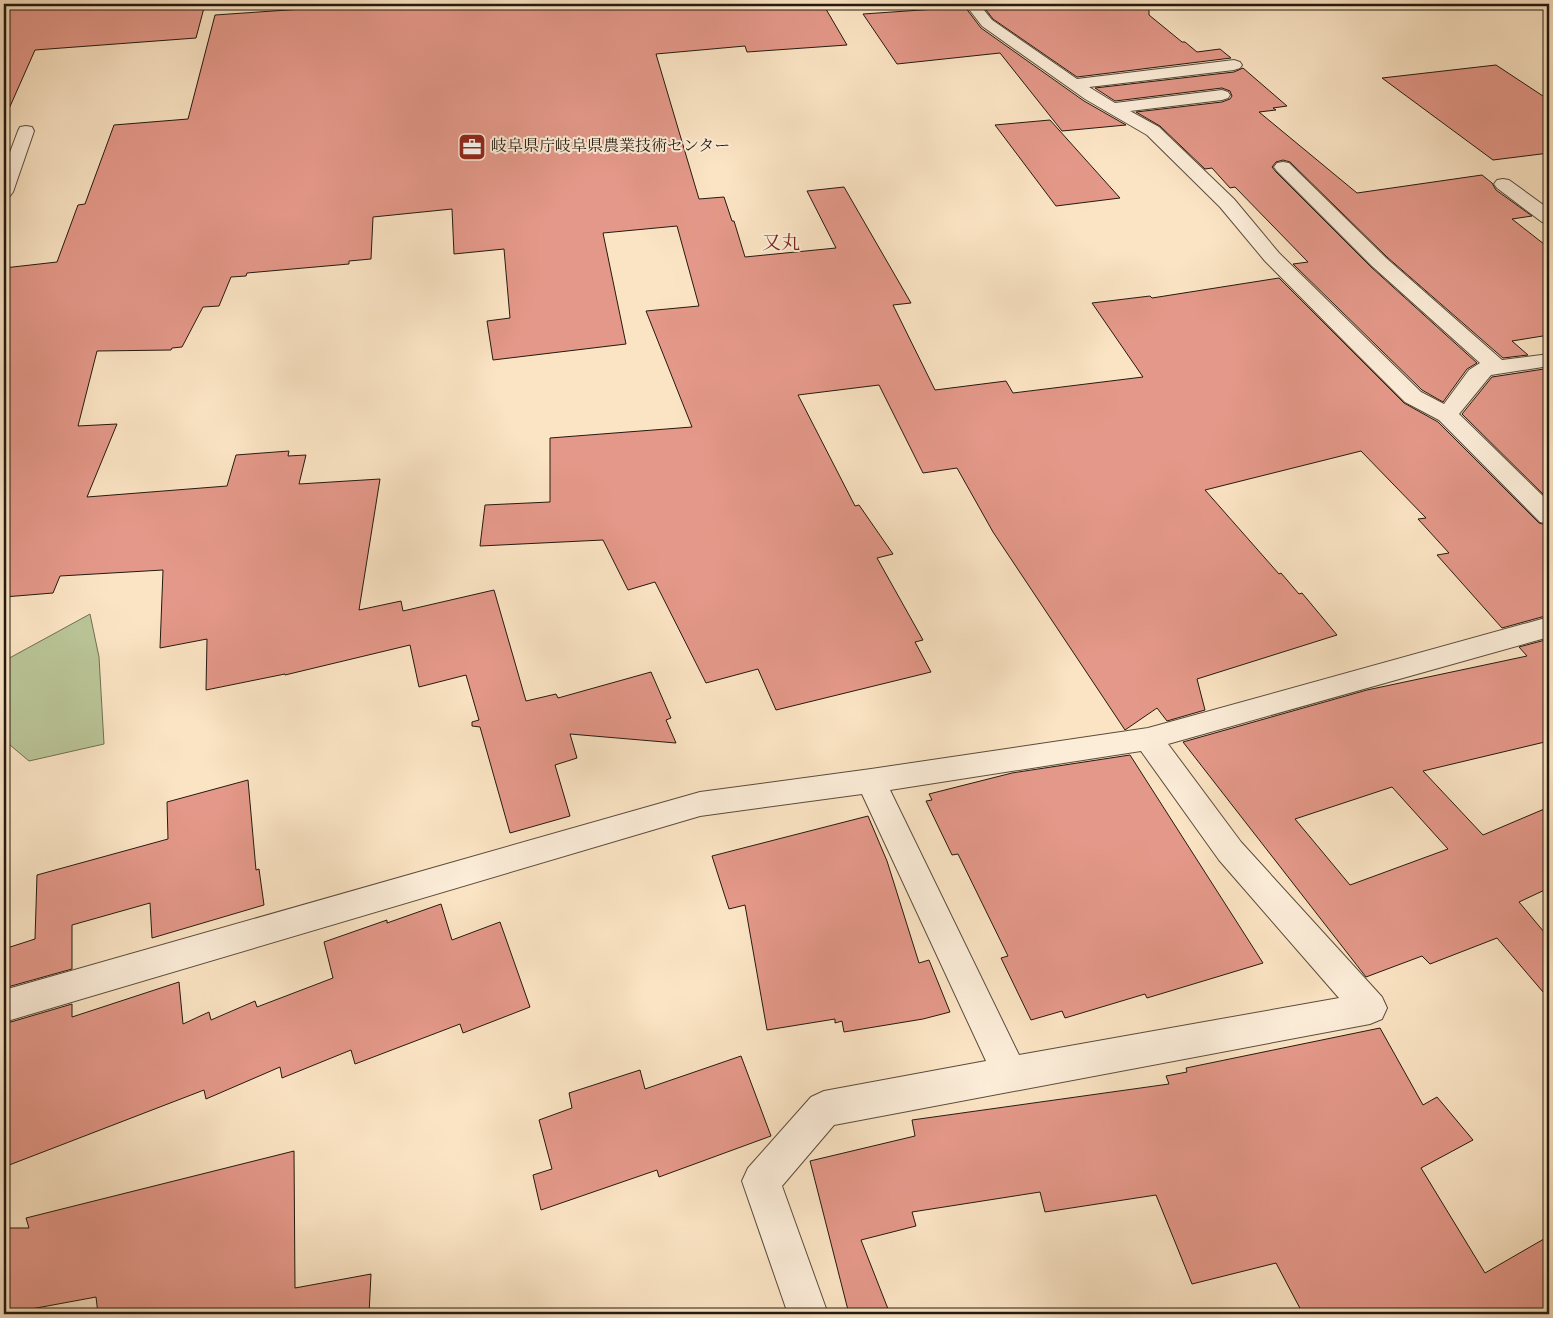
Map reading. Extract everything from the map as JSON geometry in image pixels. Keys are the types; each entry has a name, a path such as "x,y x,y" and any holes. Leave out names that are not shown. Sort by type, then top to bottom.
{"street":[{"path":"972,4 987,23 1074,84 1153,131 1227,203 1272,257 1413,397 1447,415 1549,516"},
{"path":"1074,84 1234,65"},
{"path":"1113,108 1222,95"},
{"path":"4,192 26,131"},
{"path":"1283,167 1379,262 1497,367"},
{"path":"1503,184 1549,218"},
{"path":"1447,415 1477,374 1484,369 1549,360"},
{"path":"4,1006 700,804 871,781 1148,739 1549,627"},
{"path":"808,1314 761,1181 824,1109 1370,1008 1230,851 1148,739"},
{"path":"871,781 1010,1074"}],"green space":[{"path":"90,614 99,657 104,744 29,761 4,740 4,661"}],"building":[{"path":"95,4 205,4 196,38 35,50 4,120 4,10"},
{"path":"375,4 823,4 847,45 747,52 745,46 656,54 699,199 724,197 732,221 734,221 745,257 836,248 807,191 844,187 911,303 893,305 935,390 1006,381 1013,393 1143,377 1092,303 1150,296 1152,298 1279,278 1404,403 1438,422 1539,523 1549,526 1549,615 1502,628 1437,555 1449,553 1418,519 1426,518 1361,451 1205,490 1279,574 1281,573 1299,594 1302,593 1337,635 1197,679 1205,710 1167,721 1157,708 1125,730 993,532 957,468 923,473 879,385 798,395 855,506 859,505 893,554 877,558 923,640 915,642 931,672 776,710 758,669 706,683 655,582 628,590 603,540 480,546 485,505 550,502 550,438 692,427 646,311 699,306 677,226 603,233 626,344 493,360 487,321 510,318 504,249 454,254 452,209 373,217 371,259 349,261 349,264 247,273 246,276 231,277 219,306 203,307 182,347 172,348 171,350 97,351 78,426 117,424 87,497 227,486 236,455 289,451 288,456 306,455 299,484 380,479 359,610 401,601 403,611 494,590 526,701 556,694 558,698 651,672 671,718 666,720 676,743 570,734 577,758 555,765 570,816 510,833 480,727 472,726 472,722 479,720 466,675 419,687 410,645 285,675 206,690 207,639 160,648 163,570 60,576 53,593 4,597 4,268 57,262 78,205 85,204 114,125 188,119 215,15"},
{"path":"1009,4 1149,4 1149,15 1197,52 1220,49 1231,58 1077,77 993,19 983,6"},
{"path":"965,7 981,28 1084,101 1126,125 1062,131 1000,53 897,64 863,14"},
{"path":"1496,65 1549,100 1549,153 1493,160 1382,78"},
{"path":"1243,68 1287,106 1273,108 1276,110 1259,112 1357,193 1482,175 1492,183 1496,190 1532,216 1512,219 1549,248 1549,335 1512,341 1528,355 1503,358 1387,257 1290,162 1283,160 1276,162 1272,167 1276,172 1371,267 1477,363 1467,369 1443,402 1422,390 1293,264 1308,262 1235,187 1230,188 1212,168 1205,169 1160,126 1136,112 1222,102 1230,99 1232,96 1230,91 1222,88 1115,101 1095,88 1234,72"},
{"path":"1050,120 1120,198 1056,206 995,125"},
{"path":"1544,369 1549,374 1549,500 1462,414 1492,377"},
{"path":"1549,639 1549,741 1423,771 1483,835 1549,807 1549,888 1519,902 1549,938 1549,999 1497,938 1430,964 1422,956 1366,977 1183,742 1367,690 1527,656 1519,647","holes":["1392,787 1448,849 1350,885 1295,819"]},
{"path":"1130,755 1263,963 1147,998 1145,994 1065,1018 1062,1011 1031,1020 1001,958 1008,956 958,854 952,855 926,801 932,800 929,794 1012,773"},
{"path":"248,780 256,870 259,869 264,905 152,938 150,903 72,925 72,969 4,988 4,949 35,939 37,875 168,839 167,802"},
{"path":"868,816 887,861 919,963 929,960 950,1012 923,1019 844,1032 842,1021 835,1023 835,1019 767,1030 745,905 729,909 712,856"},
{"path":"441,904 452,940 500,922 530,1007 463,1033 460,1024 355,1064 351,1050 282,1078 280,1067 206,1099 204,1090 4,1167 4,1024 72,1004 72,1017 179,982 183,1024 209,1012 211,1020 255,1001 257,1007 333,978 324,942"},
{"path":"1380,1028 1423,1105 1437,1097 1473,1140 1421,1168 1485,1273 1549,1236 1549,1314 1303,1314 1276,1263 1192,1284 1156,1195 1045,1212 1040,1192 912,1212 916,1226 861,1240 890,1314 849,1314 810,1161 915,1136 912,1120 1169,1084 1166,1076 1187,1072 1186,1068"},
{"path":"741,1056 771,1136 659,1177 657,1170 541,1210 533,1175 552,1169 539,1120 572,1108 569,1093 640,1070 645,1089"},
{"path":"294,1151 295,1288 371,1274 369,1314 98,1314 96,1297 4,1314 4,1228 29,1228 26,1218"}],"place":[{"name":"岐阜県庁岐阜県農業技術センター","path":"472,147"}],"district":[{"name":"又丸","path":"781,244"}]}
